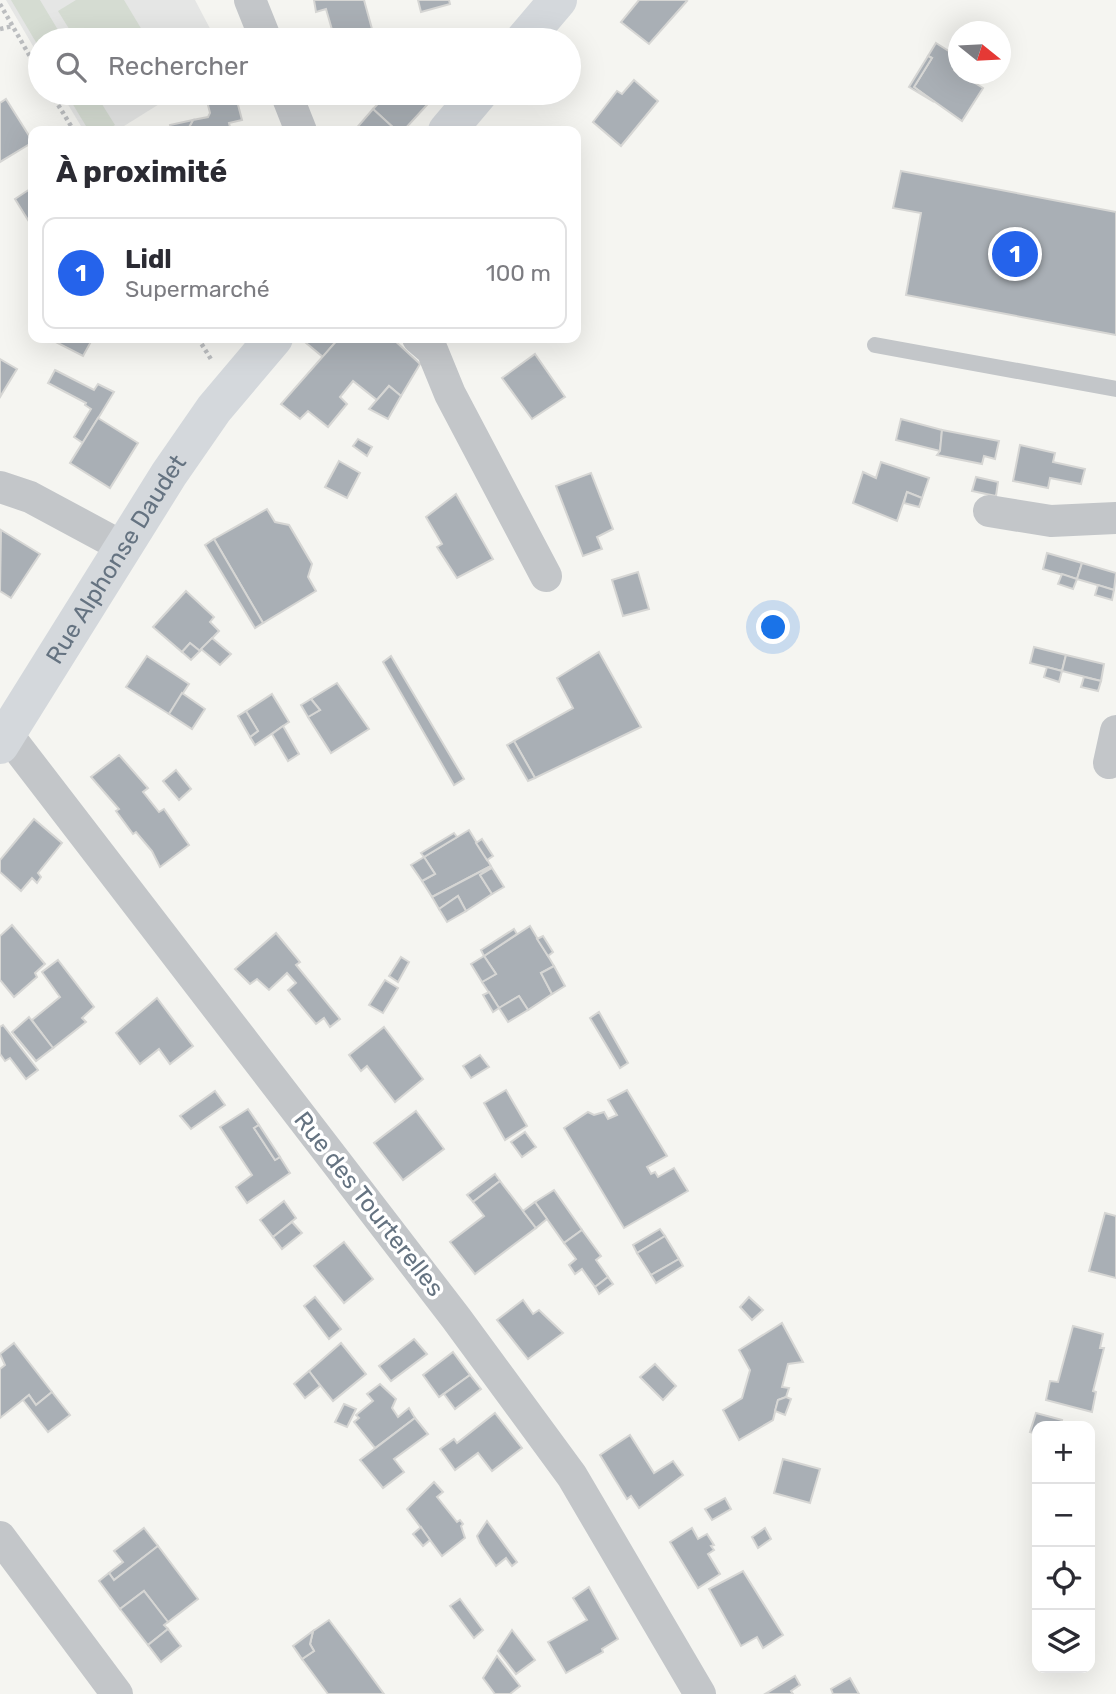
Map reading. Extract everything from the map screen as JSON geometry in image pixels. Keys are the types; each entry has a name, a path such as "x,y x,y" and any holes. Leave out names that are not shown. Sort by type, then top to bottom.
{"street":[{"path":"250,0 261,28"},
{"path":"534,28 558,0"},
{"path":"291,105 299,126"},
{"path":"451,126 470,105"},
{"name":"Rue Alphonse Daudet","path":"4,740 121,547 214,409 228,372 267,343"},
{"path":"424,343 432,349 450,394 546,576"},
{"path":"0,487 30,497 121,547"},
{"path":"989,511 1051,522 1116,518"},
{"path":"1109,764 1116,731"},
{"name":"Rue des Tourterelles","path":"4,740 456,1318 572,1476 700,1694"},
{"path":"0,1537 117,1694"}],"lane":[{"path":"875,345 1116,389"}],"path":[{"path":"0,4 28,53"},
{"path":"0,29 13,26"},
{"path":"58,105 71,126"},
{"path":"202,343 228,372"}],"shaded area":[{"path":"6,0 195,0 210,28 28,28 28,38"},
{"path":"11,0 40,0 57,28 28,29"},
{"path":"76,0 124,0 141,28 69,28 58,11"},
{"path":"68,105 158,105 124,126 81,126"},
{"path":"73,105 102,105 115,125 113,126 86,126"}],"building":[{"path":"314,0 364,0 372,28 332,28 326,9 316,12"},
{"path":"418,0 449,0 450,4 421,12"},
{"path":"639,0 687,1 649,44 621,22"},
{"path":"936,43 948,51 948,84 977,84 983,88 962,121 914,87 932,58 928,56"},
{"path":"928,56 932,58 914,87 934,102 909,87"},
{"path":"634,80 658,101 621,146 593,122 617,91 622,94"},
{"path":"6,99 28,134 28,145 0,162 0,103"},
{"path":"208,105 238,105 242,120 229,123 230,126 190,126 193,120 208,117"},
{"path":"377,105 427,105 408,126 392,126 373,109"},
{"path":"373,109 392,126 358,126"},
{"path":"193,120 190,126 170,125"},
{"path":"901,171 1116,212 1116,335 906,295 921,213 893,208"},
{"path":"28,190 28,220 15,199"},
{"path":"58,343 90,343 83,356"},
{"path":"306,343 335,343 323,357"},
{"path":"335,343 397,343 420,364 401,396 389,386 377,400 353,381 340,397 347,404 328,427 308,411 300,419 281,404"},
{"path":"535,354 565,397 532,419 502,378"},
{"path":"0,359 17,369 0,397"},
{"path":"55,370 94,390 98,384 114,392 83,443 74,437 91,409 86,403 48,383"},
{"path":"389,386 401,396 388,419 369,409"},
{"path":"98,418 138,443 110,488 70,463"},
{"path":"901,419 942,430 940,451 896,440"},
{"path":"942,430 999,441 995,459 984,456 982,464 937,455 940,451"},
{"path":"358,439 372,447 367,456 353,446"},
{"path":"1020,445 1055,453 1053,462 1085,469 1081,484 1050,478 1048,488 1013,481"},
{"path":"339,461 360,473 347,498 325,487"},
{"path":"881,462 929,478 922,498 907,492 897,521 853,503 863,472 876,478"},
{"path":"591,473 613,529 597,537 602,549 583,556 556,486"},
{"path":"976,477 998,482 996,496 972,491"},
{"path":"907,492 922,498 919,507 904,503"},
{"path":"456,494 493,559 457,578 437,547 442,544 426,517"},
{"path":"267,509 275,522 289,525 312,564 308,577 316,591 263,623 214,539"},
{"path":"1,530 40,554 11,598 0,591"},
{"path":"214,539 263,623 255,628 205,545"},
{"path":"1047,553 1082,563 1077,579 1043,569"},
{"path":"1082,563 1116,573 1114,590 1077,579"},
{"path":"638,572 649,609 623,616 612,580"},
{"path":"1062,574 1077,579 1073,589 1058,584"},
{"path":"1098,585 1114,590 1112,600 1095,595"},
{"path":"186,591 214,617 210,622 219,631 200,651 190,643 182,652 153,627"},
{"path":"212,638 231,654 220,665 201,649"},
{"path":"190,643 200,651 191,660 182,652"},
{"path":"1034,647 1066,655 1062,671 1030,663"},
{"path":"599,652 641,727 535,778 514,741 573,708 557,678"},
{"path":"1066,655 1104,664 1101,681 1062,671"},
{"path":"147,656 189,684 169,714 126,687"},
{"path":"391,656 464,779 454,785 383,662"},
{"path":"1047,667 1062,671 1059,682 1044,677"},
{"path":"1084,677 1101,681 1098,691 1081,687"},
{"path":"337,683 369,729 331,753 308,717 320,710 311,699"},
{"path":"182,693 205,709 192,729 169,714"},
{"path":"272,694 289,722 255,745 250,737 258,731 246,711"},
{"path":"311,699 320,710 308,717 301,705"},
{"path":"246,711 258,731 250,737 238,716"},
{"path":"283,726 299,754 288,761 272,734"},
{"path":"514,741 535,778 528,781 507,745"},
{"path":"119,755 148,788 143,792 159,812 164,809 189,845 160,867 152,851 136,832 133,834 116,811 119,809 91,777"},
{"path":"176,770 191,789 179,800 163,781"},
{"path":"34,819 62,843 38,873 41,877 37,883 32,878 21,891 0,872 0,860"},
{"path":"469,830 491,866 432,897 422,881 435,874 424,857"},
{"path":"454,833 457,837 424,857 421,853"},
{"path":"482,839 493,856 487,860 476,843"},
{"path":"424,857 435,874 422,881 411,865"},
{"path":"491,866 480,875 492,894 466,911 458,896 439,909 432,897"},
{"path":"492,868 504,887 492,894 480,875"},
{"path":"458,896 466,911 447,922 439,909"},
{"path":"12,925 45,964 35,973 37,977 14,997 0,980 0,936"},
{"path":"530,926 554,966 541,973 552,994 528,1010 519,996 499,1008 482,982 496,974 484,956"},
{"path":"514,929 517,934 484,956 481,950"},
{"path":"276,933 300,962 296,965 340,1019 330,1027 324,1018 316,1024 288,990 296,983 287,973 269,990 257,979 250,984 235,969"},
{"path":"543,936 553,952 548,956 537,939"},
{"path":"484,956 496,974 482,982 471,964"},
{"path":"401,957 409,962 398,982 389,976"},
{"path":"58,960 94,1007 82,1018 86,1022 53,1048 32,1020 60,997 42,972"},
{"path":"554,966 565,986 552,994 541,973"},
{"path":"385,980 398,988 383,1013 369,1005"},
{"path":"489,992 499,1008 493,1012 483,995"},
{"path":"519,996 528,1010 508,1022 499,1008"},
{"path":"157,998 193,1046 170,1064 159,1049 140,1064 116,1033"},
{"path":"599,1012 628,1063 620,1068 590,1018"},
{"path":"29,1017 53,1048 36,1061 12,1032"},
{"path":"3,1025 38,1070 26,1079 10,1058 5,1061 0,1054 0,1027"},
{"path":"384,1027 423,1079 395,1102 367,1066 361,1071 349,1055"},
{"path":"480,1055 489,1067 471,1078 463,1066"},
{"path":"506,1090 527,1126 505,1140 484,1103"},
{"path":"627,1090 667,1156 647,1167 651,1174 655,1172 658,1177 674,1168 688,1191 624,1228 564,1128 588,1112 594,1115 604,1112 608,1119 617,1115 608,1100"},
{"path":"215,1091 225,1105 191,1129 180,1116"},
{"path":"248,1109 259,1125 254,1128 275,1160 280,1157 290,1173 247,1203 236,1187 252,1175 220,1127"},
{"path":"416,1111 444,1149 403,1180 374,1143"},
{"path":"259,1125 280,1157 275,1160 254,1128"},
{"path":"525,1132 536,1147 522,1157 511,1142"},
{"path":"495,1174 500,1181 473,1202 467,1195"},
{"path":"500,1181 536,1228 475,1274 450,1242 484,1216 473,1202"},
{"path":"554,1190 582,1230 564,1243 535,1202"},
{"path":"284,1201 296,1218 273,1237 260,1220"},
{"path":"535,1202 547,1219 536,1228 523,1211"},
{"path":"1105,1213 1116,1216 1116,1278 1089,1271"},
{"path":"292,1222 302,1233 282,1249 273,1237"},
{"path":"660,1229 665,1236 637,1253 633,1245"},
{"path":"582,1230 601,1256 596,1260 608,1277 595,1287 582,1269 575,1274 569,1265 576,1259 564,1243"},
{"path":"665,1236 679,1259 651,1275 637,1253"},
{"path":"344,1242 373,1279 344,1303 314,1266"},
{"path":"679,1259 683,1266 656,1283 651,1275"},
{"path":"608,1277 613,1284 599,1294 595,1287"},
{"path":"315,1297 341,1329 329,1339 304,1306"},
{"path":"749,1297 763,1310 752,1320 740,1307"},
{"path":"523,1300 533,1314 539,1310 563,1333 528,1359 497,1320"},
{"path":"782,1323 803,1362 788,1364 782,1387 789,1388 786,1397 778,1400 773,1420 739,1440 723,1410 742,1398 750,1370 739,1350"},
{"path":"1073,1326 1103,1334 1100,1348 1104,1348 1093,1391 1096,1392 1092,1412 1046,1400 1050,1381 1058,1382"},
{"path":"414,1339 427,1354 391,1381 379,1366"},
{"path":"14,1343 52,1392 36,1405 29,1395 0,1418 0,1369 5,1365 0,1354"},
{"path":"341,1343 366,1374 333,1401 309,1371"},
{"path":"453,1352 470,1375 439,1397 423,1375"},
{"path":"655,1364 676,1386 663,1400 640,1377"},
{"path":"309,1371 320,1386 305,1398 294,1384"},
{"path":"470,1375 481,1389 455,1409 444,1394"},
{"path":"380,1384 396,1399 392,1408 398,1417 409,1408 415,1418 375,1448 354,1422 359,1418 356,1415 373,1401 367,1394"},
{"path":"52,1392 70,1415 48,1432 23,1400 29,1395 36,1405"},
{"path":"786,1397 791,1399 785,1415 775,1411 778,1400"},
{"path":"344,1404 356,1409 347,1427 335,1422"},
{"path":"495,1413 522,1448 492,1471 478,1453 455,1470 440,1449 454,1439 457,1443"},
{"path":"1036,1413 1062,1420 1062,1421 1033,1421"},
{"path":"415,1418 428,1434 394,1459 404,1472 383,1488 360,1460"},
{"path":"630,1435 654,1473 673,1461 683,1475 639,1508 631,1496 627,1499 600,1455"},
{"path":"783,1459 820,1469 810,1503 774,1493"},
{"path":"434,1482 443,1492 437,1497 457,1522 460,1520 463,1524 461,1526 465,1538 442,1556 407,1509"},
{"path":"725,1498 731,1509 712,1520 705,1509"},
{"path":"487,1521 517,1562 512,1566 506,1558 496,1566 480,1543 477,1536"},
{"path":"421,1527 430,1540 423,1546 413,1534"},
{"path":"144,1528 158,1546 114,1580 109,1573 123,1562 114,1551"},
{"path":"692,1528 698,1539 707,1534 714,1545 711,1546 714,1550 708,1554 720,1574 698,1588 670,1542"},
{"path":"765,1528 771,1539 758,1548 752,1537"},
{"path":"158,1546 198,1599 168,1622 144,1591 120,1609 99,1581 109,1573 114,1580"},
{"path":"743,1571 783,1635 763,1648 757,1637 741,1646 709,1589"},
{"path":"589,1587 618,1639 602,1649 603,1652 566,1673 548,1642 587,1620 573,1598"},
{"path":"144,1591 168,1622 164,1625 168,1629 148,1645 120,1609"},
{"path":"460,1599 483,1630 474,1638 450,1606"},
{"path":"329,1620 384,1694 328,1694 302,1659 314,1651 310,1644 313,1631"},
{"path":"168,1629 181,1646 161,1662 148,1645"},
{"path":"512,1630 535,1660 516,1674 498,1651"},
{"path":"313,1631 310,1644 314,1651 302,1659 293,1646"},
{"path":"497,1656 520,1686 510,1694 495,1694 483,1678"},
{"path":"795,1676 800,1685 791,1691 793,1694 765,1694"},
{"path":"850,1678 859,1694 833,1694 831,1689"}],"place":[{"name":"Lidl","path":"1015,254"}]}
